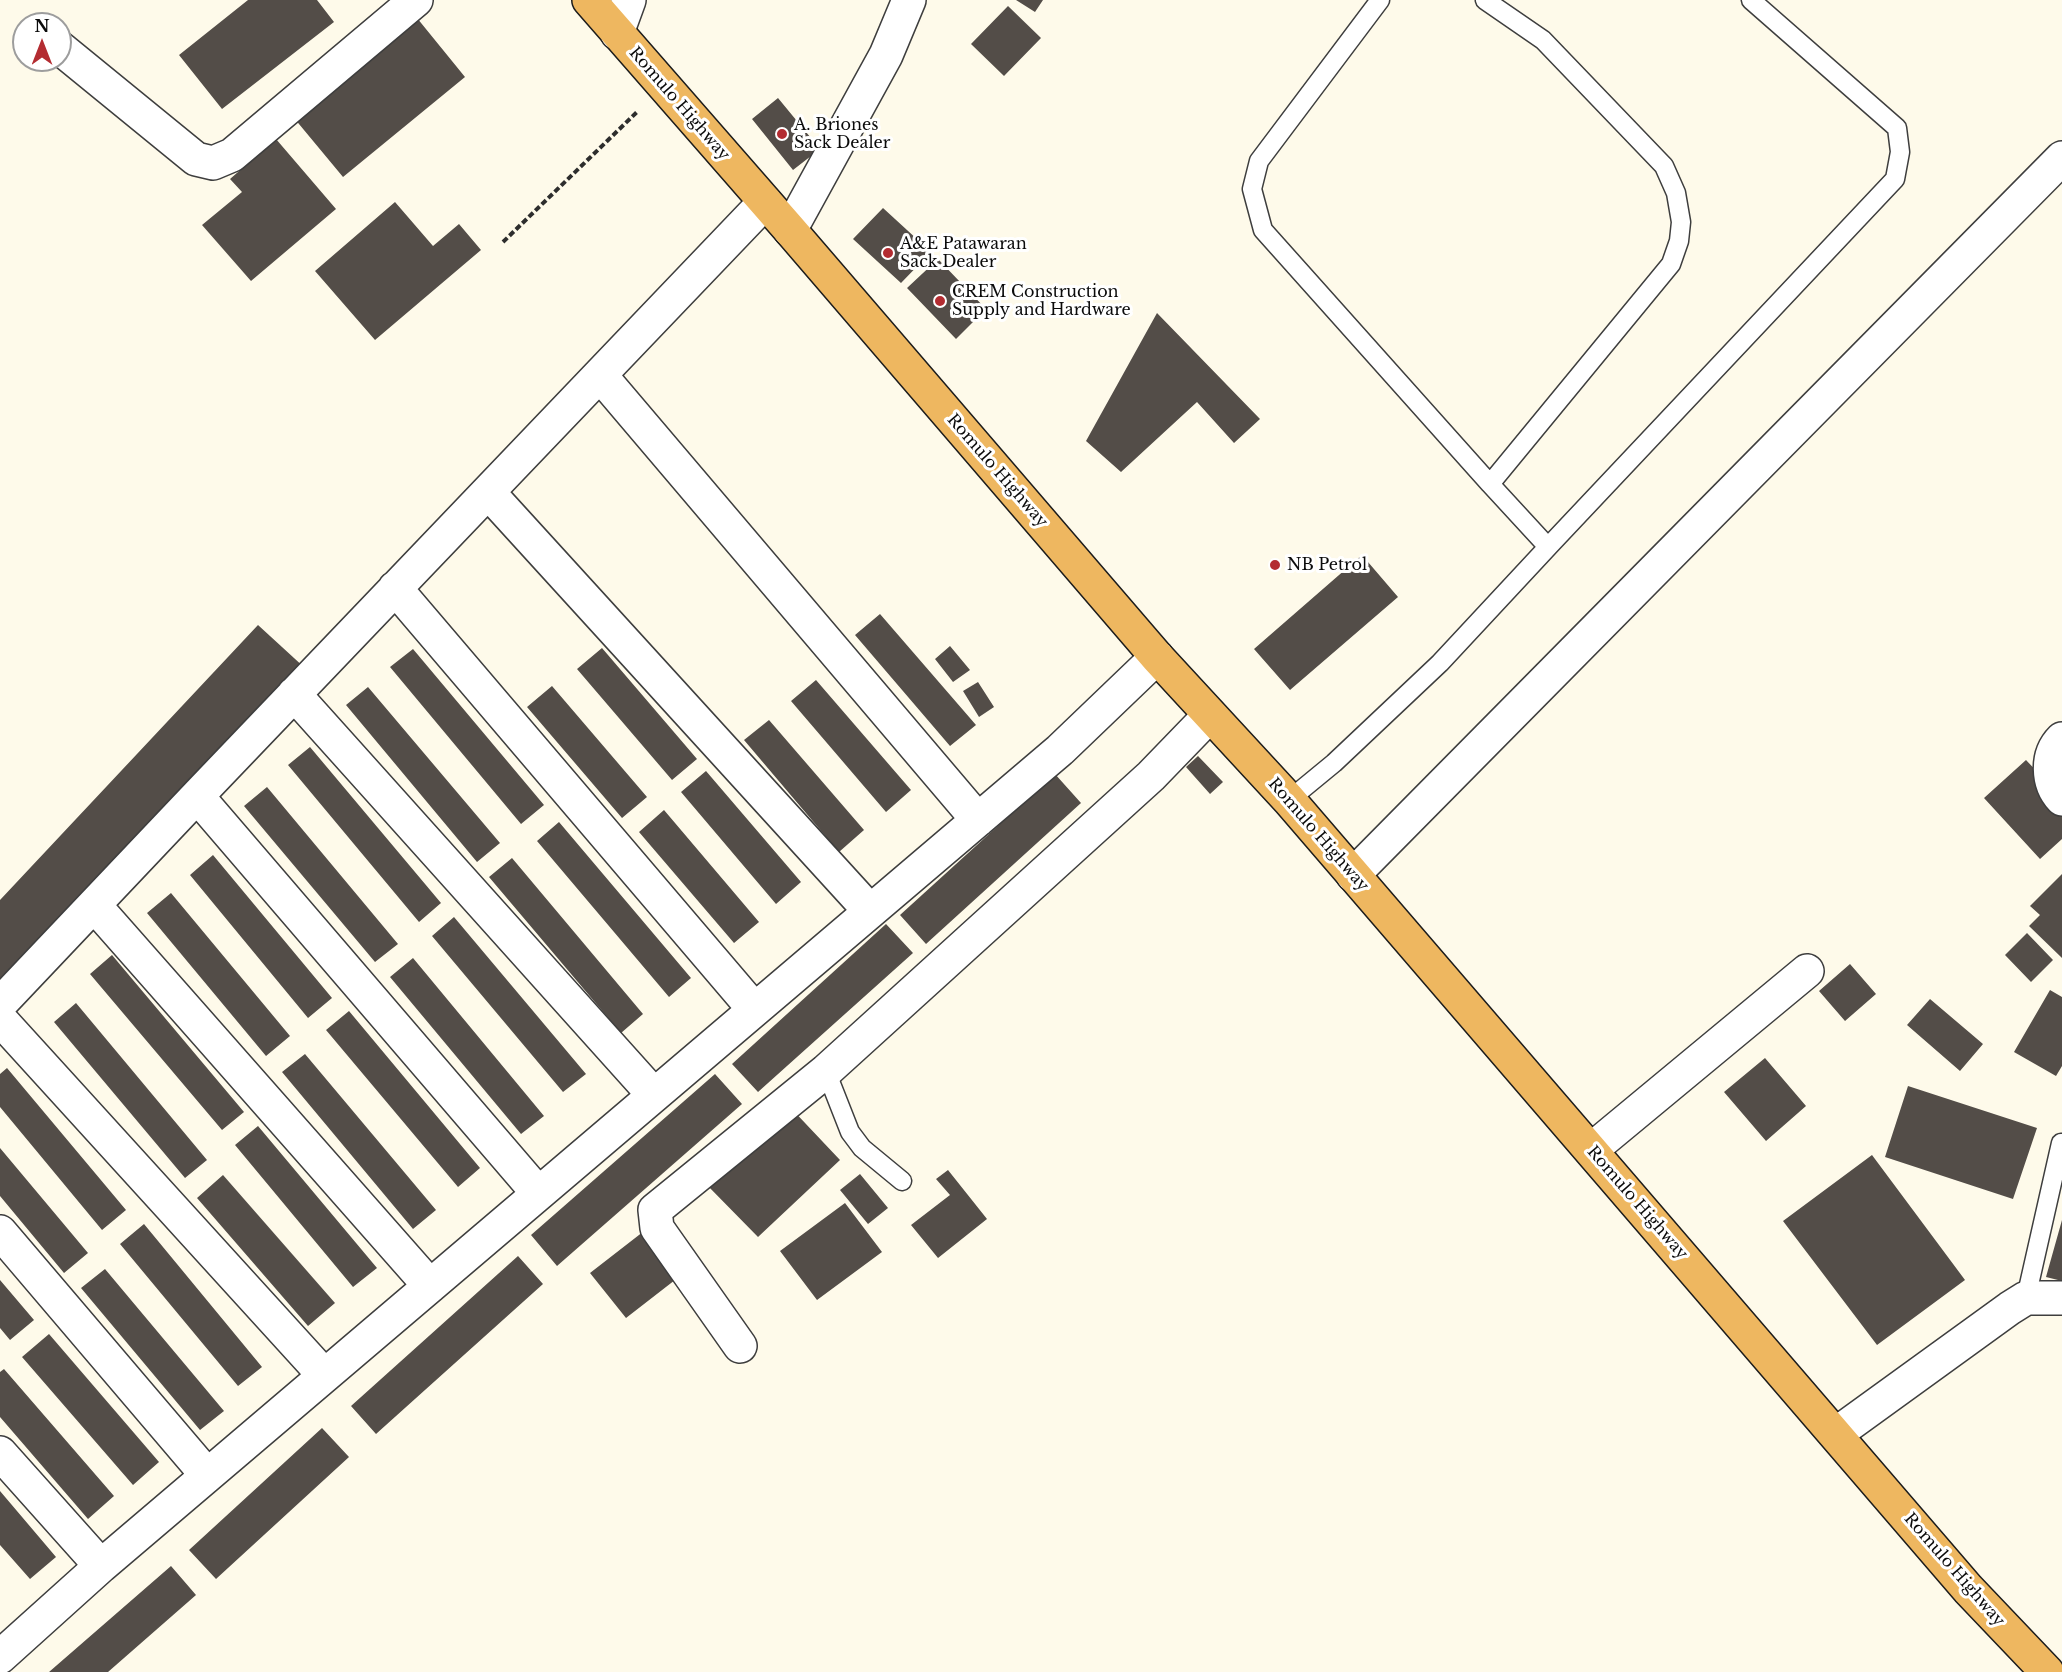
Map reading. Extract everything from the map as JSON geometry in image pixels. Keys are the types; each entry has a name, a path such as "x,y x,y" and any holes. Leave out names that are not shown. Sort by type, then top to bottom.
{"highway":[{"name":"Romulo Highway","path":"589,0 1157,657 1288,800 1968,1589 2047,1672"}],"street":[{"path":"72,58 196,159 213,163 232,155 416,0"},
{"path":"617,33 629,0"},
{"path":"790,230 886,54 909,0"},
{"path":"1353,875 2062,158"},
{"path":"0,1004 765,202"},
{"path":"600,375 978,820"},
{"path":"488,492 870,911"},
{"path":"395,588 754,1009"},
{"path":"0,1657 100,1566 1060,750 1157,657"},
{"path":"294,694 654,1095"},
{"path":"740,1346 657,1228 655,1210 826,1071 1151,776 1210,715"},
{"path":"2062,739 2056,745 2049,768 2057,794 2062,799"},
{"path":"197,796 538,1194"},
{"path":"94,905 429,1286"},
{"path":"1591,1150 1807,971"},
{"path":"0,1019 324,1375"},
{"path":"0,1232 207,1476"},
{"path":"1836,1434 2026,1298 2062,1298"},
{"path":"0,1453 100,1566"}],"lane":[{"path":"1380,0 1259,161 1252,189 1263,230 1548,547"},
{"path":"1485,0 1543,40 1664,166 1676,193 1681,222 1679,241 1671,264 1490,484"},
{"path":"1288,800 1334,763 1433,670 1895,179 1900,152 1897,128 1751,0"},
{"path":"826,1071 850,1132 861,1148 902,1181"},
{"path":"2026,1298 2061,1143"}],"path":[{"path":"503,242 664,86"}],"building":[{"path":"248,0 317,0 334,22 222,109 179,55"},
{"path":"1016,0 1043,0 1035,12"},
{"path":"1008,6 1041,38 1004,76 971,44"},
{"path":"417,18 465,77 343,177 294,118"},
{"path":"778,98 820,149 793,170 752,119"},
{"path":"276,139 336,209 251,281 202,225 242,192 230,179"},
{"path":"395,202 433,246 459,224 481,250 375,340 315,271"},
{"path":"883,208 931,252 901,283 853,239"},
{"path":"938,259 986,309 956,339 907,288"},
{"path":"1157,313 1260,419 1234,443 1197,402 1121,472 1086,441"},
{"path":"1362,555 1398,597 1290,690 1254,649"},
{"path":"880,614 976,725 950,746 855,635"},
{"path":"258,625 306,669 0,990 0,900"},
{"path":"950,646 970,670 953,682 935,659"},
{"path":"602,648 697,759 672,780 577,669"},
{"path":"413,649 544,805 521,824 390,667"},
{"path":"816,680 911,790 886,812 791,701"},
{"path":"978,682 994,707 979,717 963,691"},
{"path":"552,686 647,797 622,818 527,707"},
{"path":"368,687 500,843 477,862 346,705"},
{"path":"769,720 864,830 839,852 744,740"},
{"path":"310,747 441,903 419,922 288,765"},
{"path":"1198,756 1223,782 1210,794 1186,767"},
{"path":"2026,760 2062,798 2062,839 2040,859 1984,798"},
{"path":"706,771 801,882 776,904 681,792"},
{"path":"1055,774 1081,803 926,944 900,915"},
{"path":"267,787 398,944 375,962 244,806"},
{"path":"664,810 759,922 734,943 639,832"},
{"path":"559,822 691,978 669,997 537,841"},
{"path":"213,855 332,998 308,1018 190,875"},
{"path":"512,858 643,1014 621,1033 489,877"},
{"path":"2062,874 2062,958 2029,926 2040,915 2030,906"},
{"path":"171,893 290,1036 266,1056 147,913"},
{"path":"454,917 586,1074 563,1092 432,936"},
{"path":"886,924 913,953 758,1092 732,1064"},
{"path":"2027,933 2053,960 2031,982 2005,955"},
{"path":"112,955 244,1112 222,1130 90,974"},
{"path":"413,958 544,1116 521,1134 390,977"},
{"path":"1850,964 1876,994 1845,1021 1819,991"},
{"path":"2050,990 2062,997 2062,1066 2056,1076 2014,1052"},
{"path":"1930,999 1983,1044 1960,1071 1907,1025"},
{"path":"76,1003 207,1160 185,1178 54,1022"},
{"path":"349,1011 480,1168 458,1187 326,1030"},
{"path":"305,1054 436,1210 413,1229 282,1072"},
{"path":"1765,1058 1806,1106 1766,1141 1724,1092"},
{"path":"7,1068 126,1210 102,1230 0,1107 0,1074"},
{"path":"715,1074 742,1104 557,1266 531,1235"},
{"path":"1908,1086 2037,1128 2013,1199 1885,1157"},
{"path":"788,1105 840,1160 758,1237 705,1183"},
{"path":"258,1126 377,1268 353,1287 235,1145"},
{"path":"0,1148 88,1253 64,1273 0,1196"},
{"path":"1872,1155 1965,1280 1877,1345 1783,1221"},
{"path":"948,1170 987,1219 938,1258 911,1225 950,1195 936,1179"},
{"path":"860,1174 888,1208 868,1224 840,1190"},
{"path":"223,1175 335,1303 308,1326 197,1198"},
{"path":"845,1203 882,1252 817,1300 780,1251"},
{"path":"2062,1220 2062,1281 2046,1277"},
{"path":"144,1224 262,1367 238,1386 120,1244"},
{"path":"648,1228 684,1273 626,1318 590,1273"},
{"path":"518,1256 543,1284 376,1434 351,1406"},
{"path":"105,1269 224,1411 200,1430 81,1288"},
{"path":"0,1280 34,1320 10,1340 0,1328"},
{"path":"49,1334 159,1462 133,1485 22,1357"},
{"path":"4,1369 114,1496 88,1519 0,1417 0,1372"},
{"path":"322,1428 349,1457 216,1579 189,1550"},
{"path":"0,1491 56,1557 30,1579 0,1545"},
{"path":"171,1566 196,1595 108,1672 49,1672"}],"place":[{"name":"A. Briones Sack Dealer","path":"782,134"},
{"name":"A&E Patawaran Sack Dealer","path":"888,253"},
{"name":"CREM Construction Supply and Hardware","path":"940,301"},
{"name":"NB Petrol","path":"1275,565"}]}
